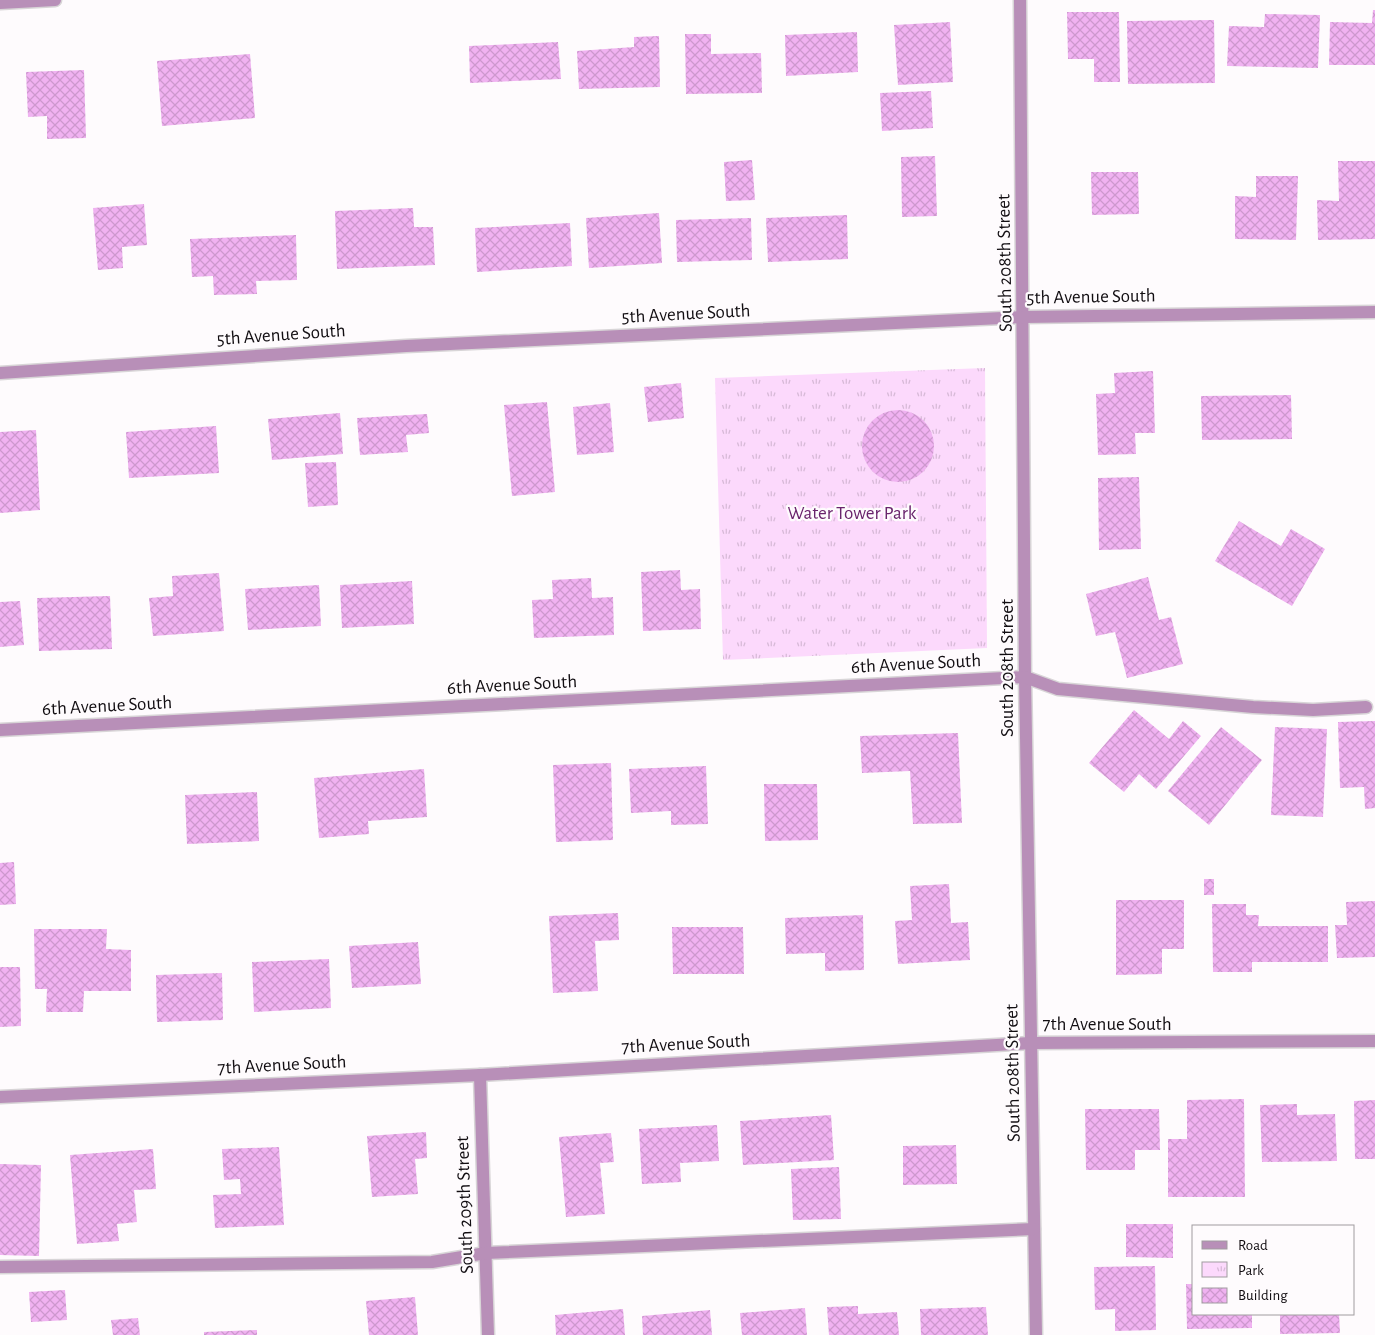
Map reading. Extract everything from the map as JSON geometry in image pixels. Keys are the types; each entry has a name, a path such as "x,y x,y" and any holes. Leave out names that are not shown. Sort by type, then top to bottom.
{"street":[{"path":"0,3 55,0"},
{"name":"South 208th Street","path":"1020,0 1024,317 1025,677 1036,1335"},
{"name":"5th Avenue South","path":"0,373 406,346 1024,317 1375,312"},
{"path":"1025,677 1058,689 1252,707 1313,710 1366,707"},
{"name":"6th Avenue South","path":"0,730 1025,677"},
{"name":"7th Avenue South","path":"0,1097 480,1074 1031,1043 1375,1041"},
{"name":"South 209th Street","path":"480,1074 488,1335"},
{"path":"0,1267 432,1262 486,1253 1034,1229"}],"green space":[{"name":"Water Tower Park","path":"985,368 987,648 723,660 715,378"}],"building":[{"path":"1373,10 1375,10 1375,65 1329,65 1330,22 1372,23"},
{"path":"1067,12 1119,12 1120,82 1094,82 1094,59 1068,59"},
{"path":"1265,14 1320,15 1318,68 1227,66 1229,26 1264,27"},
{"path":"1214,20 1215,83 1128,84 1127,21"},
{"path":"950,22 953,82 898,85 894,25"},
{"path":"857,32 858,72 786,76 785,35"},
{"path":"685,34 711,34 711,54 761,53 762,93 686,94"},
{"path":"659,36 660,87 579,89 577,51 634,47 634,37"},
{"path":"558,42 561,79 470,83 469,46"},
{"path":"250,54 255,118 162,126 157,61"},
{"path":"84,70 86,138 47,139 47,116 28,117 26,72"},
{"path":"931,91 933,128 882,131 880,93"},
{"path":"935,156 937,216 902,217 901,157"},
{"path":"752,160 755,200 726,201 724,162"},
{"path":"1338,161 1375,161 1375,239 1318,240 1317,200 1339,201"},
{"path":"1091,172 1138,172 1139,214 1092,215"},
{"path":"1256,176 1298,176 1296,240 1235,239 1235,196 1256,197"},
{"path":"144,204 147,245 122,247 123,268 98,270 93,208"},
{"path":"413,208 414,227 433,227 435,265 337,269 335,211"},
{"path":"659,213 662,263 589,268 586,218"},
{"path":"847,215 848,259 768,262 766,218"},
{"path":"751,218 752,260 677,262 676,220"},
{"path":"570,223 572,266 477,272 475,228"},
{"path":"296,235 297,280 256,281 257,294 214,295 213,276 192,277 190,239"},
{"path":"1153,371 1155,433 1135,433 1136,454 1098,455 1096,394 1115,393 1114,373"},
{"path":"681,383 684,418 648,422 644,387"},
{"path":"1291,395 1292,439 1202,440 1201,396"},
{"path":"547,402 555,492 512,496 504,405"},
{"path":"610,403 614,452 577,455 573,407"},
{"path":"898,410 918,416 928,426 934,446 928,466 918,476 898,482 878,476 868,466 862,446 868,426 878,416"},
{"path":"340,413 343,454 272,460 268,419"},
{"path":"427,414 429,433 406,435 408,452 360,455 357,418"},
{"path":"216,426 219,473 129,478 126,432"},
{"path":"36,430 40,510 0,513 0,432"},
{"path":"336,462 338,505 308,507 305,463"},
{"path":"1139,477 1141,549 1099,550 1098,478"},
{"path":"1239,521 1281,546 1291,529 1325,549 1292,606 1215,561"},
{"path":"680,570 681,590 700,589 701,629 643,631 641,572"},
{"path":"219,573 224,631 153,636 149,598 173,596 172,576"},
{"path":"1148,577 1159,620 1171,617 1183,664 1127,678 1115,632 1096,636 1086,594"},
{"path":"591,578 592,598 613,597 614,635 534,638 532,600 553,599 552,580"},
{"path":"412,581 414,624 342,628 340,585"},
{"path":"319,585 321,626 248,630 245,589"},
{"path":"110,596 112,649 39,651 37,598"},
{"path":"20,601 24,645 0,647 0,602"},
{"path":"1134,710 1169,739 1183,721 1201,736 1156,789 1139,774 1124,792 1089,763"},
{"path":"1375,721 1375,808 1365,809 1364,787 1340,788 1338,722"},
{"path":"1221,727 1262,760 1209,825 1168,791"},
{"path":"1275,727 1327,729 1323,817 1271,815"},
{"path":"958,733 962,823 913,824 910,771 862,773 860,736"},
{"path":"611,763 613,840 556,842 553,765"},
{"path":"706,766 708,824 671,825 671,811 631,813 629,769"},
{"path":"424,769 427,817 368,821 369,834 319,838 314,778"},
{"path":"764,784 817,784 818,840 765,841"},
{"path":"257,792 259,841 187,844 185,795"},
{"path":"14,862 16,904 0,905 0,863"},
{"path":"1204,879 1214,879 1214,895 1204,895"},
{"path":"949,884 951,923 968,922 970,960 898,964 895,921 912,920 910,886"},
{"path":"1116,900 1184,900 1184,949 1162,949 1162,974 1116,975"},
{"path":"1375,901 1375,957 1337,958 1335,925 1347,925 1346,902"},
{"path":"1212,904 1246,904 1246,915 1259,915 1258,926 1328,926 1328,962 1252,962 1252,972 1213,972"},
{"path":"618,913 619,940 595,941 598,991 553,993 549,916"},
{"path":"863,915 864,970 825,971 825,953 786,954 785,918"},
{"path":"672,927 743,927 744,974 673,974"},
{"path":"34,929 107,929 106,949 131,950 131,991 84,991 83,1012 46,1012 47,989 35,989"},
{"path":"418,942 421,984 352,988 349,946"},
{"path":"329,959 331,1008 254,1012 252,962"},
{"path":"0,967 20,967 21,1026 0,1027"},
{"path":"222,973 223,1020 157,1022 156,975"},
{"path":"1244,1099 1245,1197 1168,1197 1168,1139 1187,1139 1187,1100"},
{"path":"1375,1100 1375,1159 1355,1159 1354,1101"},
{"path":"1297,1104 1297,1115 1335,1114 1337,1161 1262,1162 1260,1105"},
{"path":"1085,1109 1159,1109 1160,1150 1135,1150 1135,1170 1086,1170"},
{"path":"831,1115 834,1160 743,1165 740,1121"},
{"path":"717,1125 719,1161 680,1163 681,1182 642,1184 639,1129"},
{"path":"426,1132 427,1158 415,1159 418,1194 372,1197 367,1136"},
{"path":"611,1133 614,1162 600,1163 605,1214 566,1217 559,1137"},
{"path":"956,1145 957,1184 903,1185 903,1146"},
{"path":"279,1147 284,1225 215,1228 213,1195 241,1194 240,1179 224,1180 222,1149"},
{"path":"153,1149 156,1189 134,1190 137,1222 117,1224 119,1241 77,1244 70,1155"},
{"path":"0,1164 41,1165 39,1256 0,1255"},
{"path":"839,1167 841,1219 793,1220 791,1169"},
{"path":"1126,1224 1173,1224 1173,1258 1126,1257"},
{"path":"1155,1266 1156,1330 1115,1331 1115,1309 1095,1310 1094,1267"},
{"path":"1186,1284 1192,1284 1192,1315 1252,1315 1252,1328 1187,1329"},
{"path":"65,1290 67,1320 31,1322 29,1292"},
{"path":"415,1297 418,1335 369,1335 366,1301"},
{"path":"858,1306 858,1314 897,1312 899,1335 829,1335 827,1307"},
{"path":"986,1307 988,1335 921,1335 920,1309"},
{"path":"805,1308 807,1335 742,1335 740,1313"},
{"path":"623,1309 625,1335 556,1335 555,1315"},
{"path":"710,1310 712,1335 643,1335 642,1316"},
{"path":"1280,1315 1339,1315 1340,1333 1280,1334"},
{"path":"138,1318 140,1335 113,1335 111,1320"},
{"path":"257,1330 257,1335 204,1335 204,1332"}]}
